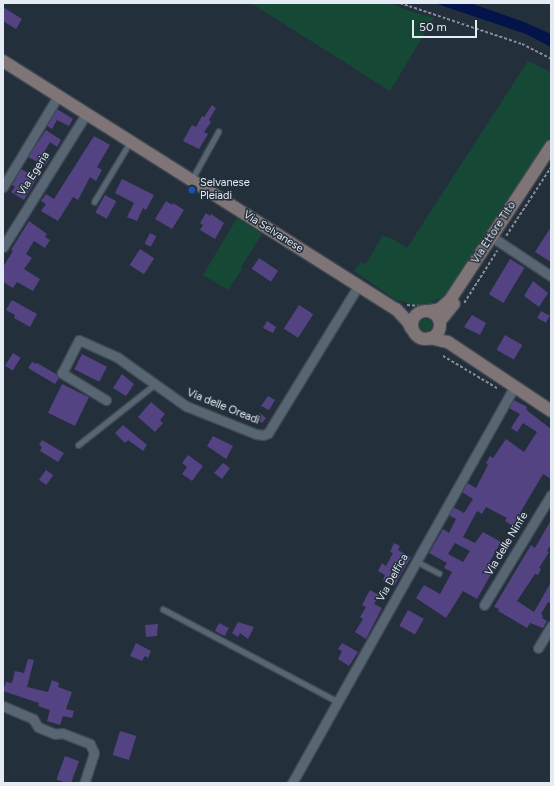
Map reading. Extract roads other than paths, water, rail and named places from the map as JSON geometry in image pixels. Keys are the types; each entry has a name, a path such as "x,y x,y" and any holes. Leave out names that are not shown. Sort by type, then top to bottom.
{"street":[{"name":"Via Selvanese","path":"3,61 358,286 411,313 424,309"},
{"path":"3,187 58,96"},
{"name":"Via Egeria","path":"3,247 86,114"},
{"name":"Via Ettore Tito","path":"440,326 551,146"},
{"name":"Via Ettore Tito","path":"424,309 440,309 450,300 551,156"},
{"path":"494,238 551,276"},
{"name":"Via delle Oreadi","path":"106,400 62,373 79,340 118,358 154,385 186,406 256,434 263,435 268,433 358,286"},
{"name":"Via Selvanese","path":"398,307 412,328"},
{"path":"448,342 440,326 438,317 424,309 413,317 412,328 418,337 448,342 515,385 551,411"},
{"path":"430,338 440,326"},
{"name":"Via Delfica","path":"292,783 515,385"},
{"name":"Via delle Ninfe","path":"484,605 551,495"},
{"path":"538,648 551,626"},
{"path":"3,706 33,719 38,727 55,734 62,733 90,744 94,753 84,783"}],"lane":[{"path":"191,180 218,132"},
{"path":"94,202 130,142"},
{"path":"78,445 154,385"},
{"path":"416,561 439,573"},
{"path":"163,609 338,701"}],"place":[{"name":"Selvanese Pleiadi","path":"192,190"}]}
